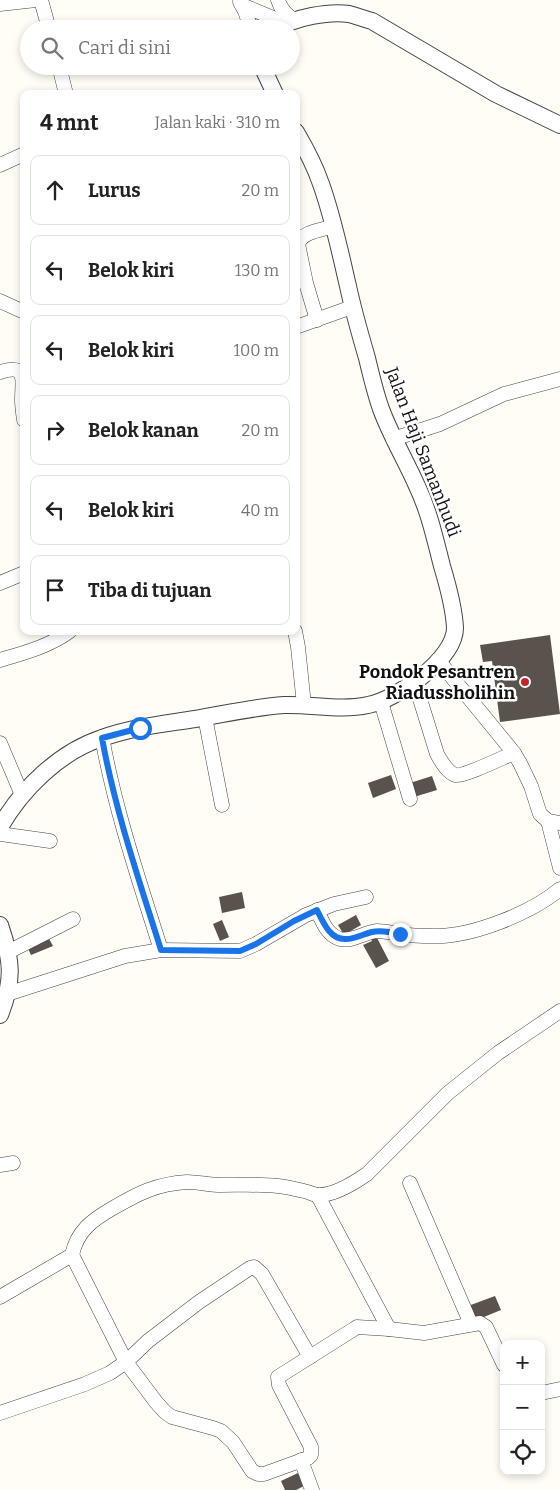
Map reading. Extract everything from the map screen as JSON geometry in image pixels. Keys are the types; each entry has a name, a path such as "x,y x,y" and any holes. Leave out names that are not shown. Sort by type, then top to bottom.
{"street":[{"path":"0,4 36,0"},
{"path":"41,0 47,20"},
{"path":"278,0 289,17 288,20"},
{"path":"240,2 278,20"},
{"path":"240,2 247,20"},
{"path":"300,21 333,13 349,14 372,21 496,94 560,126"},
{"path":"61,75 65,90"},
{"path":"266,75 273,90"},
{"name":"Jalan Haji Samanhudi","path":"0,827 8,812 22,795 52,766 77,749 102,738 140,728 258,707 304,705 340,708 381,702 415,683 438,660 453,638 455,630 451,598 427,513 417,486 393,439 375,388 352,307 334,226 321,182 300,139"},
{"path":"0,164 20,156"},
{"path":"300,240 306,234 334,226"},
{"path":"300,254 317,320"},
{"path":"0,301 20,310"},
{"path":"300,326 352,307"},
{"path":"0,372 11,369 20,372"},
{"path":"393,439 440,424 504,394 560,379"},
{"path":"0,583 20,575"},
{"path":"0,660 40,648 65,635"},
{"path":"295,635 304,705"},
{"path":"438,660 514,753 520,763 531,786 540,814 554,822 560,868"},
{"path":"415,683 437,754 454,774 459,775 471,771 514,753"},
{"path":"381,702 410,799"},
{"path":"205,717 222,806"},
{"path":"102,738 108,773 119,814 161,950"},
{"path":"0,743 22,795"},
{"path":"0,834 50,841"},
{"path":"317,910 331,934 345,940 375,931 436,936 463,933 492,925 528,909 560,889"},
{"path":"6,994 125,956 161,950 240,951 317,910 366,897"},
{"path":"8,952 73,919"},
{"path":"0,925 8,952 10,975 0,1014"},
{"path":"500,1357 486,1327 480,1323 424,1333 357,1327 278,1377 311,1447 311,1455 308,1458 264,1474 258,1474 252,1471 232,1442 221,1431 172,1417 165,1412 126,1362 72,1255 75,1242 84,1229 104,1213 141,1192 162,1185 189,1182 220,1185 252,1184 302,1190 318,1196 352,1185 367,1174 448,1093 498,1053 560,1011"},
{"path":"410,1183 471,1324"},
{"path":"318,1196 389,1329"},
{"path":"0,1297 72,1255"},
{"path":"0,1413 85,1384 110,1373 199,1302 254,1267 262,1274 310,1357"},
{"path":"545,1392 560,1389"},
{"path":"302,1460 312,1490"}],"building":[{"name":"Pondok Pesantren Riadussholihin","path":"550,635 560,714 500,722 492,661 483,662 480,645"},
{"path":"391,775 396,789 373,798 368,783"},
{"path":"432,776 437,790 414,797 410,783"},
{"path":"242,892 245,908 222,913 219,897"},
{"path":"356,915 361,925 344,935 338,925"},
{"path":"222,920 229,937 220,941 213,924"},
{"path":"375,934 389,961 376,968 363,945 372,941 370,937"},
{"path":"47,935 53,946 31,955 26,944"},
{"path":"495,1296 501,1310 474,1321 468,1306"},
{"path":"298,1473 304,1486 296,1490 285,1490 281,1481"}],"place":[{"name":"Pondok Pesantren Riadussholihin","path":"525,682"}],"route":[{"path":"140,728 102,738 108,773 119,814 161,950 240,951 317,910 324,925 331,934 345,940 375,931 400,934"}]}
